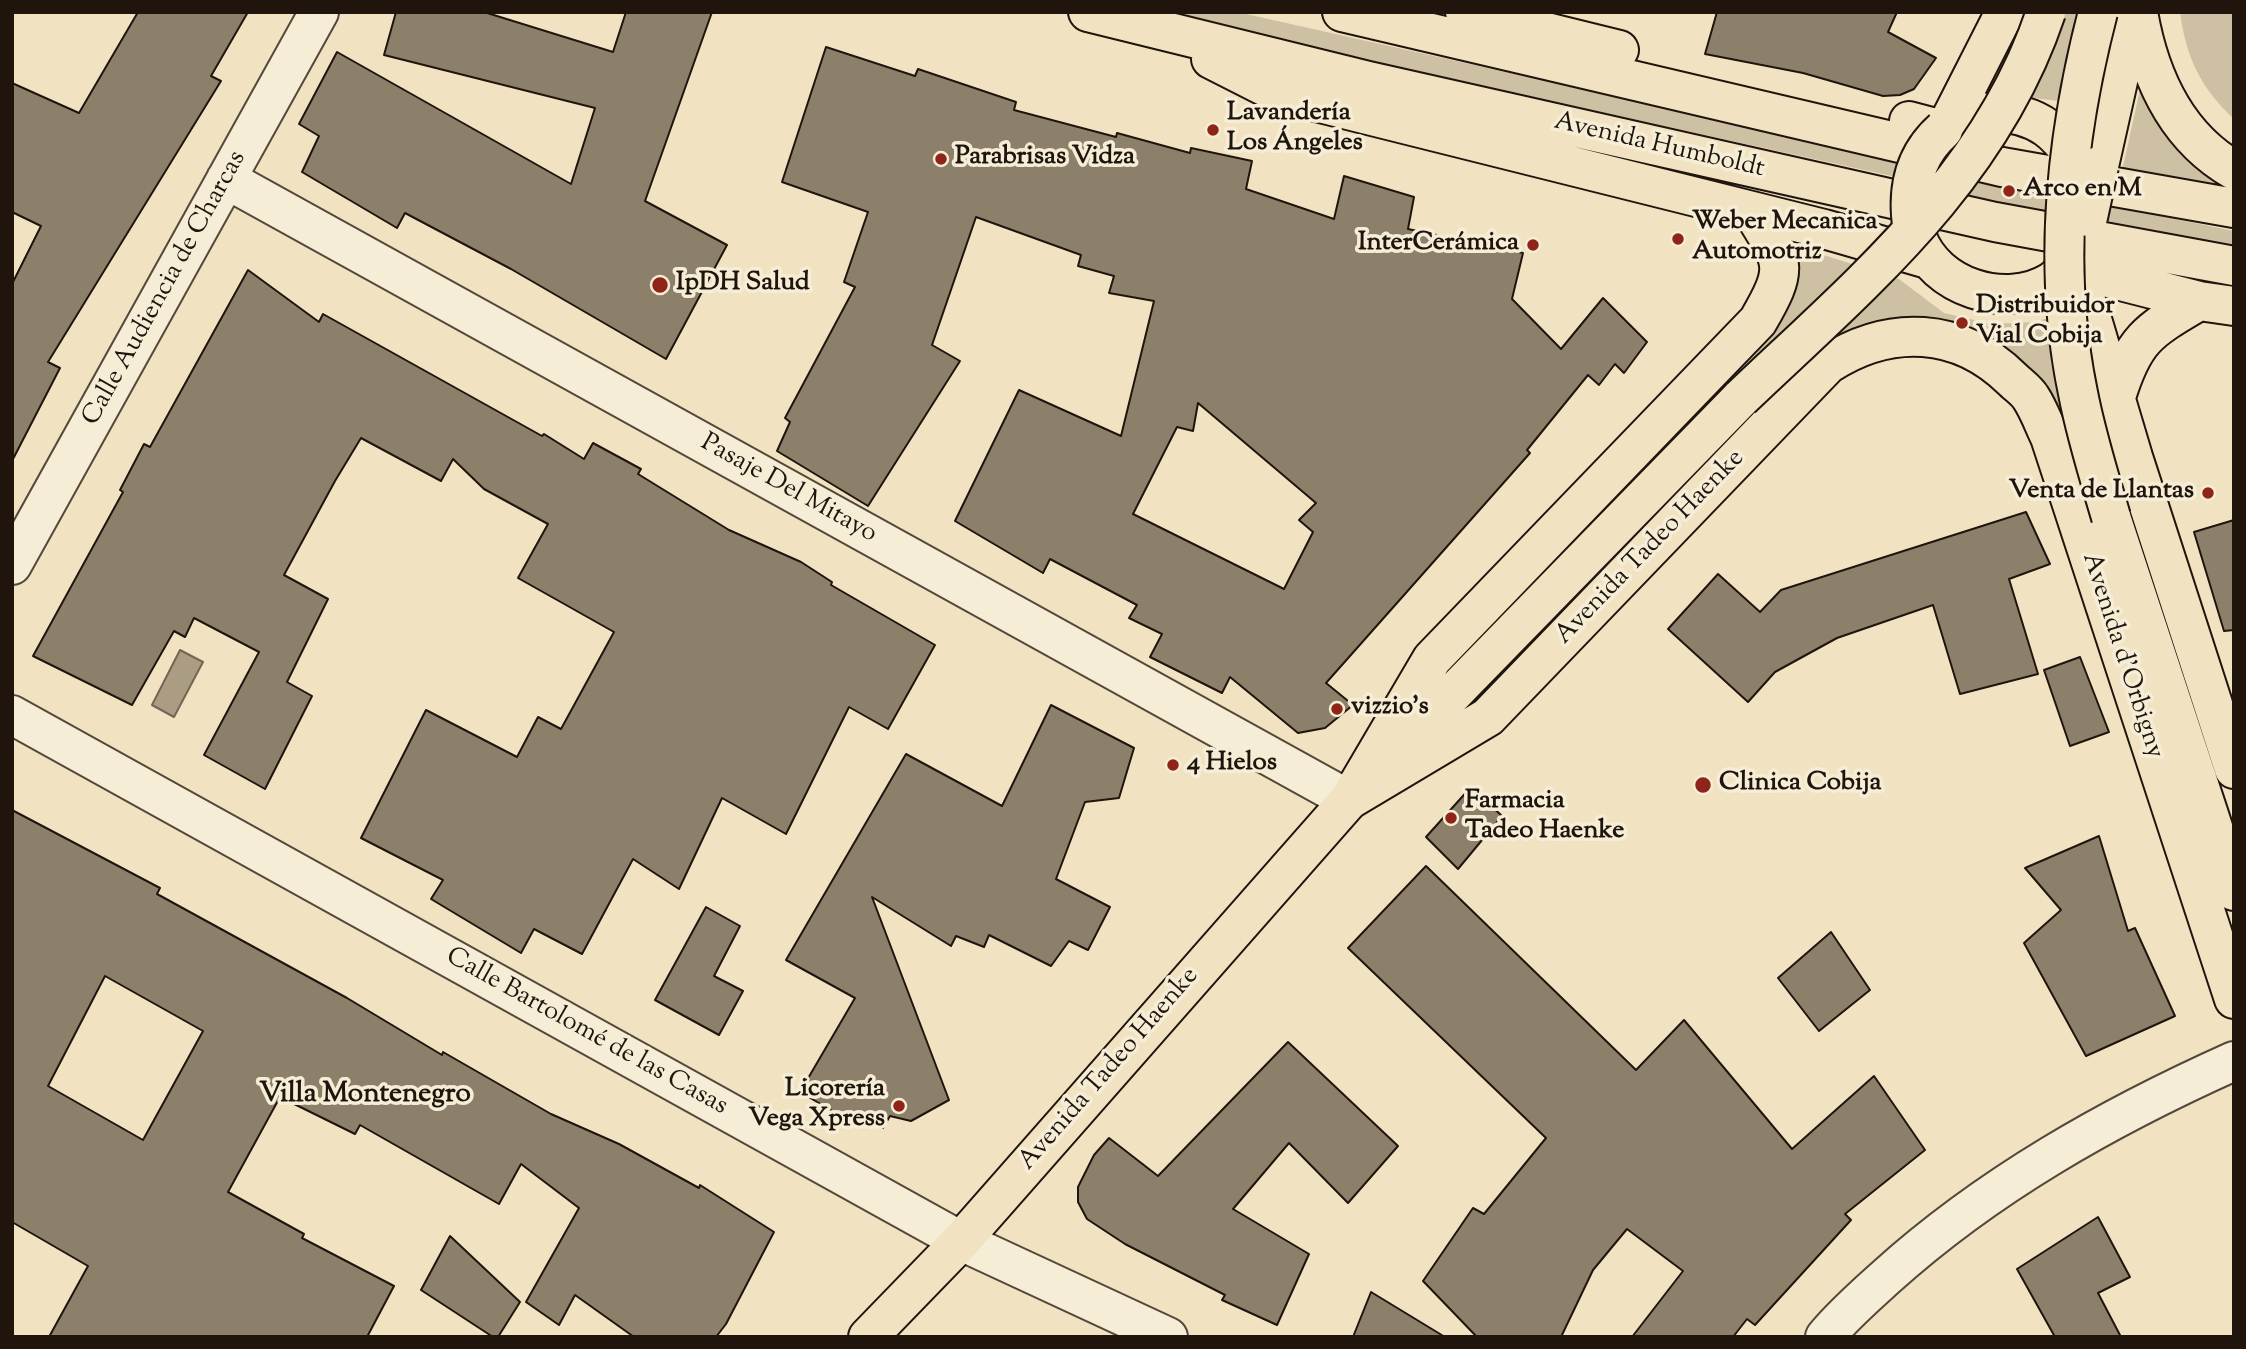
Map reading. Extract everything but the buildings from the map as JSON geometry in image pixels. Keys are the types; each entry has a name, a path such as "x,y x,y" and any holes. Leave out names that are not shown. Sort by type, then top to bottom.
{"main road":[{"name":"Avenida Humboldt","path":"1088,12 1163,33 1994,222 2234,265"},
{"path":"1342,12 2002,167 2234,208"},
{"path":"1465,12 1945,128"},
{"path":"1945,128 2005,12"},
{"path":"1349,800 1741,398 1931,213 1998,117 2029,61 2046,12"},
{"path":"2098,12 2082,73 2068,166 2066,278 2077,391 2111,517 2234,891"},
{"path":"2088,164 2046,127 2024,117 2002,112 1979,114 1945,128 1933,138 1916,165 1910,205 1920,242 1950,278 1988,293 2024,292 2053,281 2068,264 2088,217 2085,179 2088,164 2136,12"},
{"path":"2136,12 2146,50 2163,96 2181,124 2234,170"},
{"path":"1163,33 1276,93 1752,211 1920,242"},
{"name":"Avenida Tadeo Haenke","path":"868,1337 961,1241 1349,800 1433,659 1758,321 1779,286 1780,267 1775,248 1752,211"},
{"path":"2068,264 2216,303"},
{"path":"2068,264 2088,306 2234,769"},
{"path":"2116,397 2124,371 2150,330 2216,303"},
{"name":"Avenida Tadeo Haenke","path":"1349,800 1488,717 1828,364 1849,351 1900,337 1929,335 1963,344"},
{"name":"Avenida d'Orbigny","path":"1963,344 1999,366 2031,397 2050,437 2234,999"}],"street":[{"name":"Calle Audiencia de Charcas","path":"12,565 319,12"},
{"name":"Pasaje Del Mitayo","path":"226,179 1349,800"},
{"name":"Calle Bartolomé de las Casas","path":"12,715 961,1241 1168,1337"},
{"path":"1825,1337 1838,1321 1917,1249 1990,1195 2071,1143 2159,1095 2234,1061"}],"shaded area":[{"path":"1170,12 1237,12 1958,173 1991,151 2017,149 2033,161 2058,195 2234,231 2234,247 2059,212 2049,236 2035,250 1956,234 1949,215 1951,189 1276,41"},
{"path":"2017,12 2121,12 2097,121 2058,101 1977,91"},
{"path":"2180,12 2234,12 2234,119 2212,96 2197,71 2186,44"},
{"path":"2141,85 2226,184 2234,193 2122,171"},
{"path":"1802,248 1899,279 1944,313 1992,324 2034,322 2076,310 2134,509 2091,524 2055,422 1935,328 1760,415 1724,385 1763,338 1783,306 1791,289"},
{"path":"180,650 203,662 174,717 152,705"}],"place":[{"name":"Lavandería Los Ángeles","path":"1213,130"},
{"name":"Parabrisas Vidza","path":"941,159"},
{"name":"Arco en M","path":"2009,191"},
{"name":"Weber Mecanica Automotriz","path":"1678,239"},
{"name":"InterCerámica","path":"1533,245"},
{"name":"IpDH Salud","path":"660,285"},
{"name":"Distribuidor Vial Cobija","path":"1962,323"},
{"name":"Venta de Llantas","path":"2208,493"},
{"name":"vizzio's","path":"1337,709"},
{"name":"4 Hielos","path":"1173,765"},
{"name":"Clinica Cobija","path":"1703,785"},
{"name":"Farmacia Tadeo Haenke","path":"1451,818"},
{"name":"Licorería Vega Xpress","path":"899,1106"}],"district":[{"name":"Villa Montenegro","path":"365,1096"}]}
